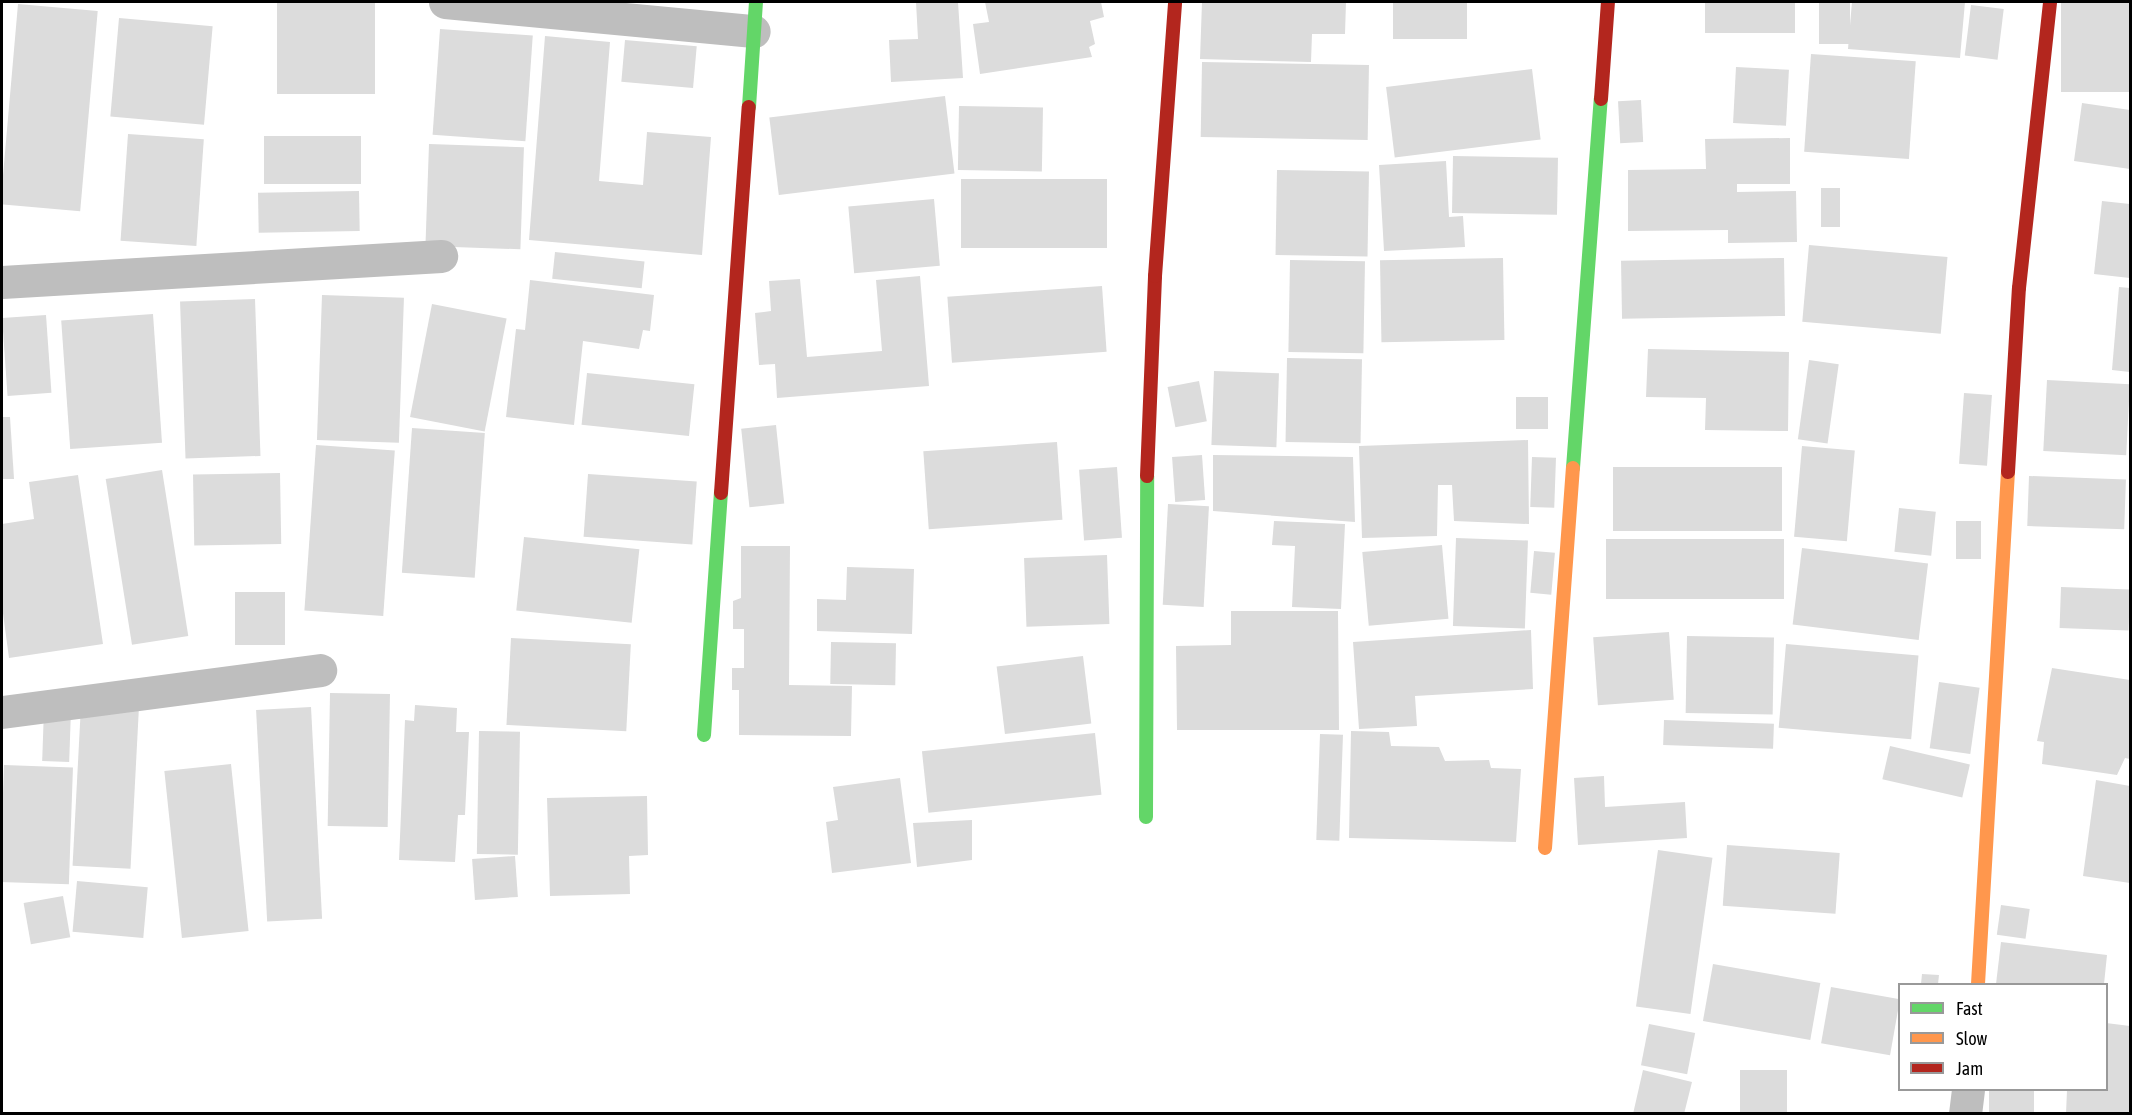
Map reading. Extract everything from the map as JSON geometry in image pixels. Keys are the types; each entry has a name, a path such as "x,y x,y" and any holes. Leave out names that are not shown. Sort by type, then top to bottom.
{"street":[{"path":"445,2 755,16 704,735"},
{"path":"1146,817 1144,553 1155,276 1175,2"},
{"path":"1545,848 1608,2"},
{"path":"1978,983 2019,288 2050,2"},
{"path":"2,282 441,256"},
{"path":"2,712 320,670"},
{"path":"1965,1113 1968,1091"}],"building":[{"path":"277,2 375,2 375,94 277,94"},
{"path":"916,2 958,2 963,78 891,82 889,40 918,39"},
{"path":"985,2 1101,2 1104,17 1090,21 1095,44 1089,47 1092,57 980,74 973,24 989,22"},
{"path":"1202,2 1346,2 1345,34 1312,34 1311,62 1200,59"},
{"path":"1393,2 1467,2 1467,39 1393,39"},
{"path":"1705,2 1795,2 1795,33 1705,33"},
{"path":"1819,2 1850,2 1850,44 1819,44"},
{"path":"1852,2 1965,2 1960,58 1848,49"},
{"path":"2061,2 2130,2 2130,92 2061,92"},
{"path":"18,4 98,11 80,211 2,204"},
{"path":"1971,5 2004,9 1998,60 1965,56"},
{"path":"119,18 213,26 204,125 110,117"},
{"path":"440,29 533,35 525,141 433,135"},
{"path":"545,36 610,42 599,181 643,185 647,132 711,137 702,255 529,240"},
{"path":"625,40 697,46 693,88 621,82"},
{"path":"1811,54 1916,61 1909,159 1804,152"},
{"path":"1202,62 1369,65 1368,140 1201,137"},
{"path":"1736,67 1789,70 1786,126 1733,123"},
{"path":"1532,69 1541,139 1395,157 1386,87"},
{"path":"945,96 955,173 779,195 769,118"},
{"path":"1641,100 1643,142 1620,143 1618,101"},
{"path":"2082,103 2130,110 2130,169 2074,161"},
{"path":"959,106 1043,107 1042,171 958,170"},
{"path":"128,134 204,139 196,246 121,241"},
{"path":"264,136 361,136 361,184 264,184"},
{"path":"1790,138 1790,184 1737,184 1737,192 1796,191 1797,242 1728,243 1728,230 1628,231 1628,170 1706,169 1705,139"},
{"path":"429,144 524,147 520,249 425,246"},
{"path":"1453,156 1558,158 1557,215 1452,213"},
{"path":"1446,161 1449,217 1463,216 1465,247 1384,251 1379,165"},
{"path":"1277,170 1369,172 1368,257 1276,255"},
{"path":"961,179 1107,179 1107,248 961,248"},
{"path":"1821,188 1840,188 1840,227 1821,227"},
{"path":"359,191 360,231 259,233 258,193"},
{"path":"934,199 940,266 854,273 848,206"},
{"path":"2102,201 2130,204 2130,278 2094,274"},
{"path":"1809,245 1947,257 1941,334 1802,322"},
{"path":"555,252 645,261 642,288 552,279"},
{"path":"1503,258 1504,340 1381,342 1380,260"},
{"path":"1784,258 1785,316 1622,319 1621,261"},
{"path":"1290,260 1365,261 1363,353 1288,352"},
{"path":"920,276 929,386 777,398 775,364 759,365 755,313 771,311 769,281 800,279 807,357 882,351 876,280"},
{"path":"530,280 654,295 650,331 643,330 639,349 583,341 574,425 506,417 516,329 525,330"},
{"path":"1102,286 1107,352 952,363 947,297"},
{"path":"2119,287 2130,288 2130,372 2112,370"},
{"path":"322,295 404,298 399,443 317,440"},
{"path":"255,299 260,456 186,459 180,302"},
{"path":"432,304 507,319 485,431 410,417"},
{"path":"153,314 162,443 70,449 61,320"},
{"path":"46,315 51,393 8,396 2,318"},
{"path":"1648,349 1789,352 1788,431 1705,430 1706,398 1646,397"},
{"path":"1287,358 1362,359 1361,443 1286,442"},
{"path":"1809,360 1839,364 1828,443 1798,439"},
{"path":"1214,371 1279,373 1276,447 1211,445"},
{"path":"587,373 694,384 689,436 582,425"},
{"path":"2047,380 2130,384 2126,455 2043,451"},
{"path":"1199,381 1207,421 1175,427 1168,387"},
{"path":"1964,393 1992,395 1987,466 1959,464"},
{"path":"1516,397 1548,397 1548,429 1516,429"},
{"path":"2,417 10,417 14,479 2,479"},
{"path":"776,425 784,504 749,507 741,429"},
{"path":"412,428 485,433 475,578 402,573"},
{"path":"1528,440 1529,524 1454,521 1452,485 1438,485 1437,536 1362,538 1359,446"},
{"path":"1057,442 1062,520 929,529 923,451"},
{"path":"316,445 395,451 383,616 304,611"},
{"path":"1802,446 1855,451 1847,541 1794,537"},
{"path":"1202,455 1205,500 1175,502 1172,457"},
{"path":"1213,455 1353,457 1355,522 1213,511"},
{"path":"1532,457 1556,458 1554,508 1530,507"},
{"path":"1117,467 1122,538 1084,540 1079,470"},
{"path":"1613,467 1782,467 1782,531 1613,531"},
{"path":"162,470 188,636 132,645 106,479"},
{"path":"280,473 281,544 194,546 193,475"},
{"path":"588,474 697,482 692,544 584,537"},
{"path":"78,475 103,644 9,658 2,606 2,524 34,519 29,482"},
{"path":"2029,476 2126,479 2124,529 2027,526"},
{"path":"1168,504 1209,506 1204,607 1163,605"},
{"path":"1899,508 1936,512 1931,556 1894,552"},
{"path":"1274,521 1345,524 1341,609 1292,607 1295,546 1272,545"},
{"path":"1956,521 1981,521 1981,559 1956,559"},
{"path":"524,537 639,549 632,623 516,611"},
{"path":"1456,538 1528,541 1525,628 1453,626"},
{"path":"1606,539 1784,539 1784,599 1606,599"},
{"path":"1442,545 1448,619 1369,626 1362,552"},
{"path":"741,546 790,546 789,685 852,686 851,736 739,735 739,690 732,690 732,668 744,668 744,629 733,629 733,601 741,598"},
{"path":"1802,548 1928,563 1919,640 1793,624"},
{"path":"1534,551 1555,553 1551,595 1530,593"},
{"path":"1107,555 1109,624 1026,627 1024,558"},
{"path":"847,567 914,569 912,634 817,631 817,599 846,600"},
{"path":"2061,587 2130,589 2129,630 2060,628"},
{"path":"235,592 285,592 285,645 235,645"},
{"path":"1231,611 1338,611 1339,730 1177,730 1176,646 1231,645"},
{"path":"1531,630 1533,689 1415,696 1417,726 1359,729 1353,642"},
{"path":"1669,632 1674,700 1598,705 1593,637"},
{"path":"1687,636 1774,638 1773,715 1686,713"},
{"path":"511,638 631,644 626,731 506,725"},
{"path":"831,642 896,643 895,685 830,684"},
{"path":"1786,644 1918,656 1911,739 1779,728"},
{"path":"1083,656 1091,723 1005,734 997,667"},
{"path":"2052,668 2130,680 2130,759 2125,758 2117,775 2042,764 2044,742 2037,741"},
{"path":"1939,682 1980,688 1970,754 1930,748"},
{"path":"330,693 390,694 388,827 328,826"},
{"path":"81,705 139,708 130,869 73,866"},
{"path":"415,705 457,708 456,732 469,732 465,815 458,815 455,862 399,860 405,720 414,721"},
{"path":"311,707 322,919 267,922 256,710"},
{"path":"44,709 71,710 69,762 42,761"},
{"path":"1664,720 1774,724 1773,749 1663,745"},
{"path":"479,731 520,732 518,855 477,854"},
{"path":"1351,731 1389,732 1391,746 1439,747 1445,761 1489,760 1491,768 1521,769 1516,842 1349,838"},
{"path":"1095,733 1101,795 928,813 922,751"},
{"path":"1320,734 1343,735 1339,841 1316,840"},
{"path":"1890,746 1970,764 1962,798 1882,779"},
{"path":"231,764 249,931 182,938 164,771"},
{"path":"4,765 73,767 69,884 2,882"},
{"path":"1604,776 1605,807 1685,802 1687,838 1578,845 1574,778"},
{"path":"900,778 911,863 832,873 826,822 838,820 833,787"},
{"path":"2096,780 2130,786 2130,883 2083,876"},
{"path":"647,796 648,855 629,856 630,894 550,896 547,798"},
{"path":"972,820 972,860 917,867 913,823"},
{"path":"1727,845 1840,853 1835,914 1723,906"},
{"path":"1658,850 1712,858 1690,1014 1636,1006"},
{"path":"515,856 518,897 475,900 472,859"},
{"path":"77,881 148,887 143,938 73,932"},
{"path":"63,896 70,937 31,944 24,903"},
{"path":"2001,905 2030,909 2026,939 1997,935"},
{"path":"2001,942 2107,955 2104,983 1996,983"},
{"path":"1713,964 1820,983 1810,1040 1703,1021"},
{"path":"1922,974 1939,975 1938,983 1921,983"},
{"path":"1831,987 1898,999 1890,1055 1821,1043"},
{"path":"2108,1023 2130,1026 2130,1114 2066,1114 2067,1091 2108,1091"},
{"path":"1649,1024 1695,1033 1687,1074 1641,1065"},
{"path":"1643,1070 1692,1082 1684,1114 1633,1114"},
{"path":"1740,1070 1787,1070 1787,1114 1740,1114"},
{"path":"1989,1091 2034,1091 2034,1114 1989,1114"}],"traffic: fast":[{"path":"749,107 756,2"},
{"path":"1573,468 1601,99"},
{"path":"1146,817 1147,476"},
{"path":"704,735 721,493"}],"traffic: slow":[{"path":"1545,848 1573,468"},
{"path":"1978,983 2008,472"}],"traffic: jam":[{"path":"1147,476 1155,276 1175,2"},
{"path":"1601,99 1608,2"},
{"path":"2008,472 2019,288 2050,2"},
{"path":"721,493 749,107"}]}
